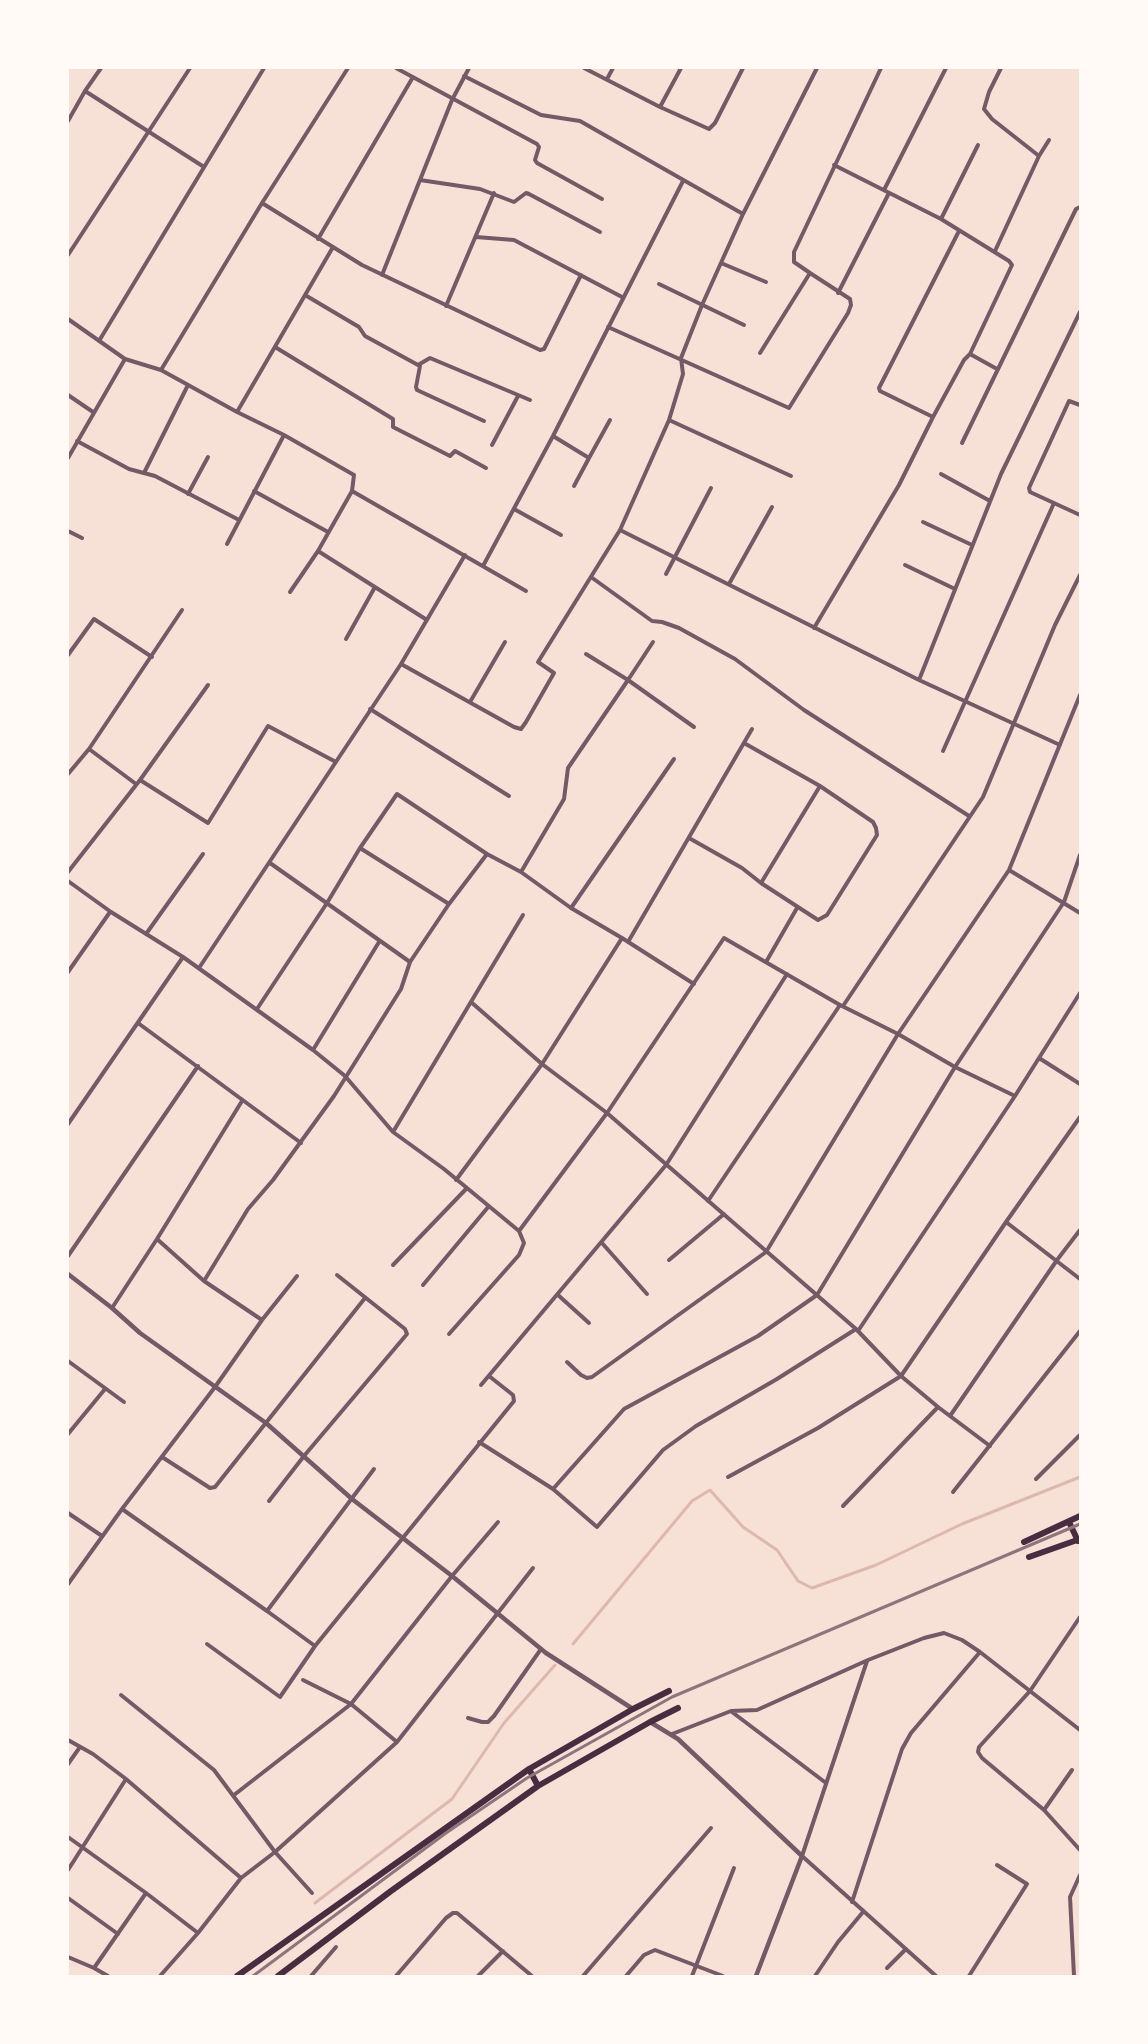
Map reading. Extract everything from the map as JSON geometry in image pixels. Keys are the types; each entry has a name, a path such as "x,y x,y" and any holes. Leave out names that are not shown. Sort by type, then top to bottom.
{"main road":[{"path":"1024,1542 1080,1516"},
{"path":"1029,1557 1079,1540 1069,1522"},
{"path":"237,1977 529,1768 669,1691"},
{"path":"278,1977 391,1891 538,1786 678,1708"},
{"path":"529,1768 538,1786"}],"street":[{"path":"68,121 101,68"},
{"path":"68,255 190,68"},
{"path":"99,341 264,68"},
{"path":"161,370 262,203 348,68"},
{"path":"398,68 452,100 537,144 539,147 535,159 537,163 602,199"},
{"path":"382,275 452,100 469,68"},
{"path":"584,68 660,108 709,129 715,123 743,68"},
{"path":"607,79 613,68"},
{"path":"660,108 681,68"},
{"path":"401,664 521,729 554,673 538,662 620,530 669,420 683,374 681,358 702,305 743,214 817,68"},
{"path":"608,327 789,408 851,305 850,299 794,262 794,252 881,68"},
{"path":"884,190 945,68"},
{"path":"1001,68 989,92 984,109 1039,156"},
{"path":"464,76 541,116 580,121 743,214"},
{"path":"318,239 413,77"},
{"path":"85,91 204,168"},
{"path":"995,251 1039,156 1049,140"},
{"path":"941,219 978,145"},
{"path":"814,628 899,485 933,417 964,360 970,354 1012,268 1009,261 995,251 941,219 834,165"},
{"path":"420,180 480,189 513,202 526,193 600,232"},
{"path":"483,566 553,436 683,181"},
{"path":"446,306 494,193"},
{"path":"838,293 889,193"},
{"path":"262,203 362,266 542,350 581,275"},
{"path":"962,443 1076,209 1080,207"},
{"path":"933,417 879,390 959,231"},
{"path":"476,237 514,240 622,297"},
{"path":"237,412 333,247"},
{"path":"721,263 766,282"},
{"path":"760,352 810,273"},
{"path":"659,284 744,325"},
{"path":"305,295 358,327 365,336 420,366"},
{"path":"919,680 1000,474 1080,312"},
{"path":"68,319 125,359 161,370 354,475 352,491 318,551 290,592"},
{"path":"275,347 393,419 393,427 450,456 455,452 486,468"},
{"path":"970,354 997,369"},
{"path":"484,421 417,390 420,366 430,358 530,400"},
{"path":"68,458 125,359"},
{"path":"144,473 188,385"},
{"path":"68,395 93,412"},
{"path":"492,445 518,396"},
{"path":"1080,405 1069,401 1029,486 1029,491 1080,515"},
{"path":"574,486 610,420"},
{"path":"669,420 791,476"},
{"path":"226,544 284,435"},
{"path":"553,436 589,458"},
{"path":"77,441 129,469 155,476 239,520"},
{"path":"188,494 208,457"},
{"path":"941,474 990,501"},
{"path":"666,574 711,488"},
{"path":"254,490 328,532"},
{"path":"352,491 526,591"},
{"path":"943,751 1054,502"},
{"path":"729,584 772,507"},
{"path":"514,509 561,535"},
{"path":"923,522 972,545"},
{"path":"620,530 919,680 1059,745"},
{"path":"68,531 82,538"},
{"path":"318,551 427,620"},
{"path":"199,968 401,664 465,555"},
{"path":"905,565 955,589"},
{"path":"708,1201 983,796 1055,625 1080,575"},
{"path":"591,577 652,621 679,628 735,659 804,710 969,816"},
{"path":"346,639 375,587"},
{"path":"68,774 89,748 182,610"},
{"path":"68,655 94,619 152,657"},
{"path":"470,702 505,642"},
{"path":"521,872 564,799 568,768 653,642"},
{"path":"586,654 628,680 694,727"},
{"path":"68,872 140,780 208,685"},
{"path":"567,1362 581,1375 587,1378 592,1377 766,1252 898,1034 1009,870 1080,695"},
{"path":"370,709 509,796"},
{"path":"140,780 208,822 268,726 336,762"},
{"path":"628,942 752,729"},
{"path":"689,838 742,868 818,920 827,915 877,835 873,822 820,786 744,742"},
{"path":"89,748 136,784"},
{"path":"571,908 674,759"},
{"path":"761,883 820,786"},
{"path":"257,1009 397,794 487,854 521,872 571,908 694,984"},
{"path":"360,848 449,904"},
{"path":"146,934 203,854"},
{"path":"204,1281 248,1209 301,1143 334,1096 401,989 410,962 449,904 487,854"},
{"path":"553,1489 624,1409 758,1336 817,1295 955,1067 1064,902 1080,855"},
{"path":"270,863 410,962"},
{"path":"1009,870 1080,913"},
{"path":"68,881 111,912 199,968 313,1050 345,1076 393,1132 519,1231 524,1243 519,1255 449,1334"},
{"path":"766,962 798,908"},
{"path":"68,972 111,912"},
{"path":"393,1132 523,915"},
{"path":"456,1180 542,1064 622,938"},
{"path":"519,1231 607,1113 724,938 842,1006 898,1034 955,1067 1016,1096"},
{"path":"313,1050 379,942"},
{"path":"68,1124 183,957"},
{"path":"481,1385 666,1165 787,974"},
{"path":"479,1442 553,1489 597,1527 663,1450 696,1426 857,1330 1016,1096 1080,993"},
{"path":"471,1002 542,1064 607,1113 817,1295 857,1330 901,1376 990,1446"},
{"path":"138,1023 301,1143"},
{"path":"1040,1058 1080,1084"},
{"path":"68,1256 198,1066"},
{"path":"112,1308 242,1101"},
{"path":"728,1478 818,1428 901,1376 1080,1117"},
{"path":"393,1265 466,1189"},
{"path":"423,1285 489,1206"},
{"path":"669,1260 724,1215"},
{"path":"1006,1221 1080,1279"},
{"path":"950,1416 1080,1230"},
{"path":"157,1239 204,1281 262,1320"},
{"path":"602,1243 647,1294"},
{"path":"68,1274 140,1333 266,1423 352,1499 452,1576 546,1653 633,1709"},
{"path":"269,1501 407,1334 405,1329 337,1275"},
{"path":"68,1584 215,1387 262,1320 297,1276"},
{"path":"558,1295 589,1323"},
{"path":"162,1456 213,1489 365,1298"},
{"path":"953,1492 1080,1331"},
{"path":"68,1361 123,1402"},
{"path":"207,1644 280,1697 315,1646 514,1401 513,1395 489,1376"},
{"path":"68,1434 105,1389"},
{"path":"843,1506 938,1407"},
{"path":"1036,1479 1080,1435"},
{"path":"267,1611 374,1469"},
{"path":"122,1509 315,1646"},
{"path":"68,1513 102,1536"},
{"path":"234,1795 351,1704 452,1576 498,1522"},
{"path":"160,1977 198,1934 241,1878 275,1852 397,1742 533,1569"},
{"path":"1080,1617 1030,1692 979,1747 978,1752 982,1758 1044,1810 1080,1850"},
{"path":"672,1734 731,1711 757,1710 868,1660 924,1638 944,1633 962,1640 980,1652 1080,1730"},
{"path":"468,1718 488,1722 541,1649"},
{"path":"852,1902 902,1749 910,1733 980,1652"},
{"path":"756,1977 802,1856 868,1660"},
{"path":"303,1680 351,1704 397,1742"},
{"path":"121,1695 214,1770 275,1852 312,1893"},
{"path":"731,1711 826,1783"},
{"path":"650,1722 672,1734 936,1977"},
{"path":"68,1740 93,1754 126,1779 241,1878"},
{"path":"68,1764 80,1747"},
{"path":"1044,1810 1072,1770"},
{"path":"68,1870 126,1779"},
{"path":"583,1977 711,1828"},
{"path":"68,1837 198,1934"},
{"path":"969,1977 1027,1884 998,1865"},
{"path":"692,1977 734,1868"},
{"path":"1074,1977 1070,1897 1080,1875"},
{"path":"94,1968 146,1893"},
{"path":"68,1898 118,1934"},
{"path":"815,1977 838,1942 863,1912"},
{"path":"396,1977 446,1918 453,1913 460,1915 532,1977"},
{"path":"312,1975 336,1947"},
{"path":"887,1968 906,1949"},
{"path":"626,1977 645,1954 655,1950 723,1977"},
{"path":"478,1977 503,1951"},
{"path":"68,1957 108,1977"}],"waterway":[{"path":"573,1644 692,1501 710,1490 743,1527 777,1550 798,1581 812,1588 876,1565 962,1524 1080,1477"},
{"path":"315,1903 452,1799 504,1723 555,1665"}],"railway":[{"path":"253,1976 446,1833 527,1778 672,1697 1080,1524"}]}
